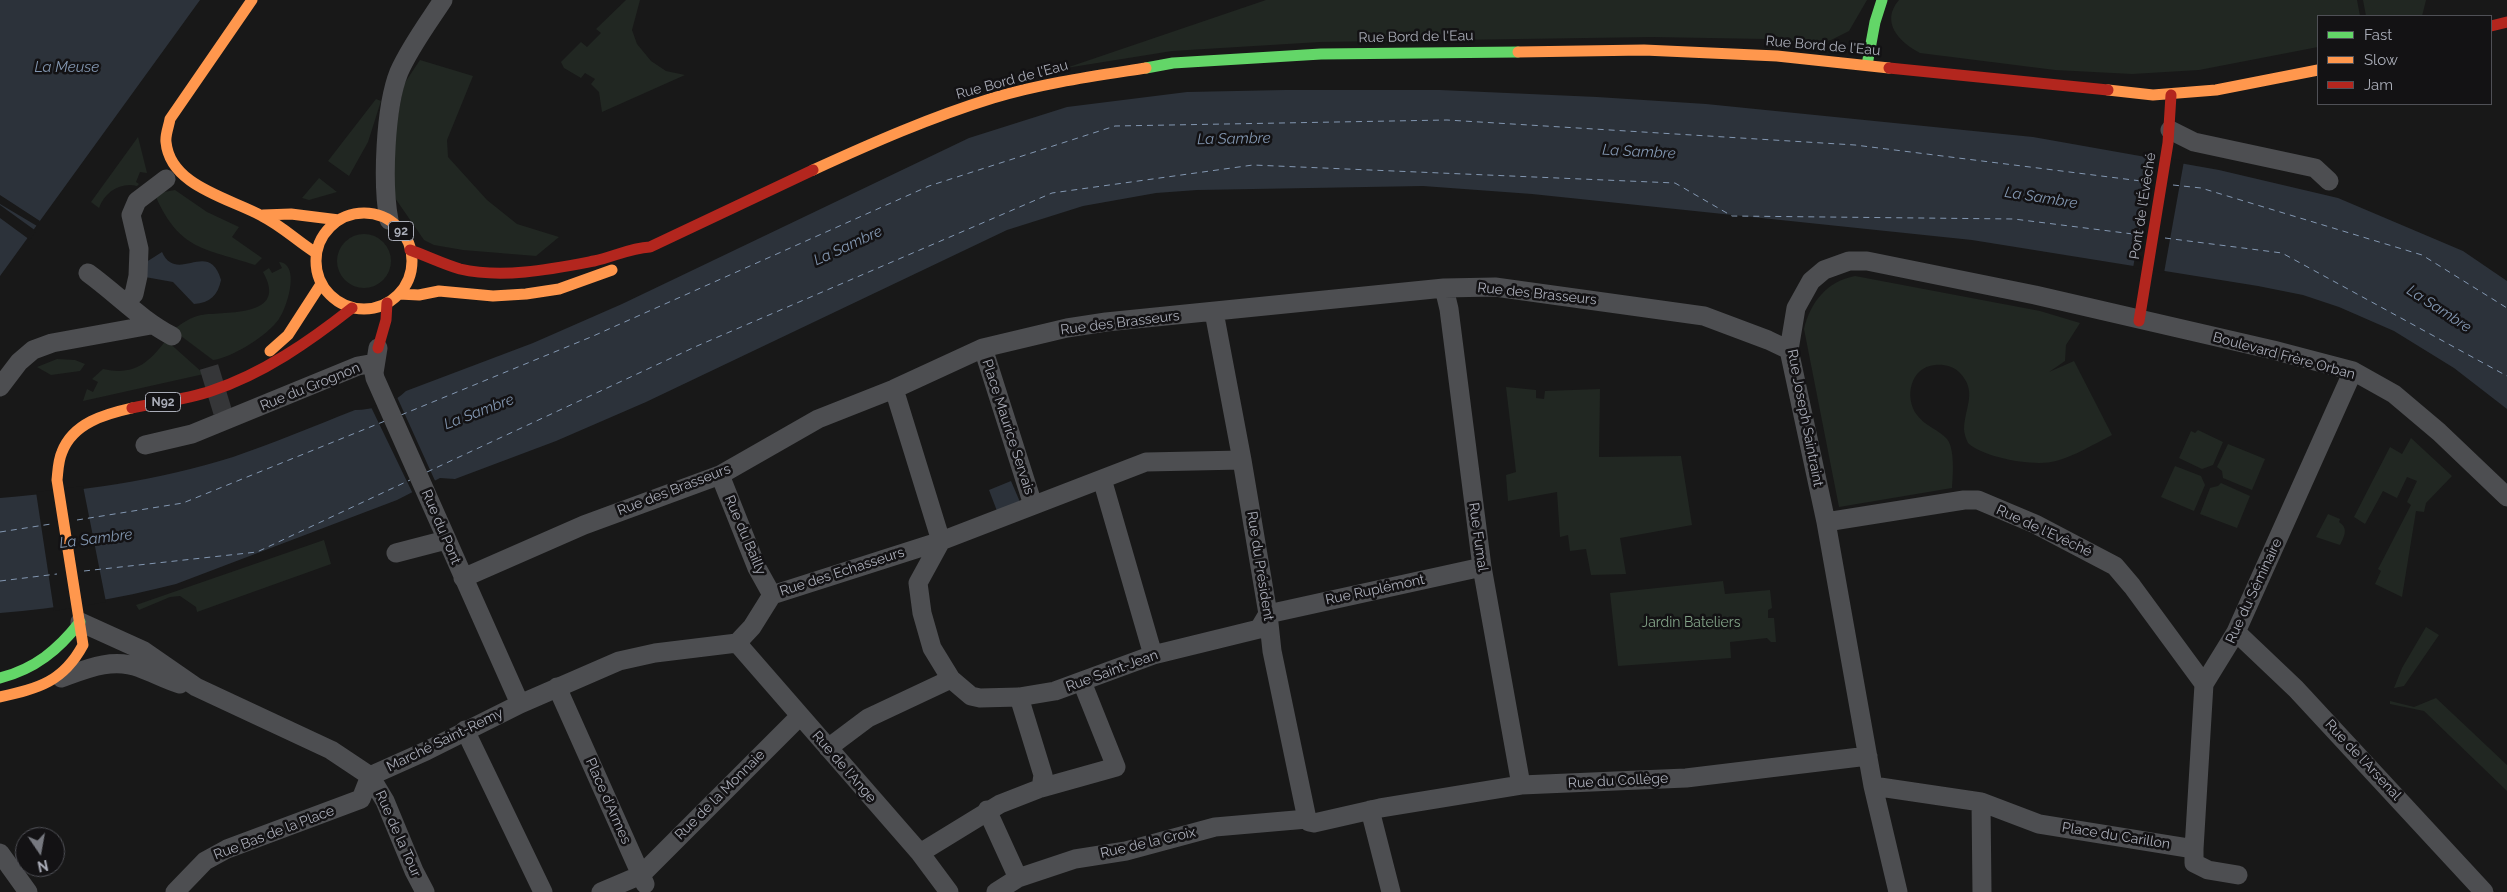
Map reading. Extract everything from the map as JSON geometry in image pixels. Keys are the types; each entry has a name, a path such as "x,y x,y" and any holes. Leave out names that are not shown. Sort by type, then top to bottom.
{"main road":[{"path":"252,0 170,119 165,131 168,155 174,166 182,173 223,198 263,215 316,253"},
{"path":"1867,65 1875,22 1882,0"},
{"path":"2492,26 2507,22"},
{"name":"Rue Bord de l'Eau","path":"410,250 446,265 481,272 551,269 604,259 637,247 650,247 851,152 930,120 1042,86 1139,67 1263,56 1540,50 1724,53 1867,65 2138,94 2170,95 2216,90 2317,70"},
{"name":"Pont de l'Évêché","path":"2139,321 2169,136 2170,95"},
{"name":"92","path":"338,220 363,213 379,216 388,220 405,236 410,250 410,276 399,294"},
{"path":"263,215 291,214 338,220"},
{"path":"338,220 324,234 316,253 316,268 321,284 334,299 370,317 399,294"},
{"name":"Rue Bord de l'Eau","path":"399,294 419,295 439,291 494,296 559,288 587,280 644,256 650,247"},
{"name":"N92","path":"254,372 264,357 288,335 321,284"},
{"name":"Rue du Pont","path":"377,355 386,320 387,303"},
{"name":"N92","path":"0,697 31,690 58,679 73,666 83,645 57,480 57,462 61,450 73,432 92,420 116,411 210,392 275,362 352,308"},
{"name":"Rue du Pont","path":"370,317 377,355"},
{"path":"0,678 16,675 44,661 63,643 80,622"}],"street":[{"path":"388,220 385,202 388,123 399,73 443,0"},
{"path":"2169,136 2316,168 2329,181"},
{"path":"126,302 134,294 138,276 139,249 130,214 137,201 166,179"},
{"name":"Rue Joseph Saintraint","path":"1898,892 1873,786 1826,522 1788,350 1796,308 1811,281 1824,270 1848,261 1866,261 2035,295 2139,321"},
{"path":"88,273 126,302 151,325 172,336"},
{"name":"Rue des Brasseurs","path":"462,578 584,525 720,475 818,419 894,389 983,348 1067,328 1106,322 1444,288 1495,288 1635,305 1704,316 1768,340 1788,350"},
{"name":"Rue Fumal","path":"1444,288 1449,309 1482,567 1521,785"},
{"name":"Rue du Président","path":"1214,312 1242,460 1268,614 1272,651 1306,819"},
{"name":"Boulevard Frère Orban","path":"2139,321 2273,350 2354,371 2394,394 2439,432 2507,497"},
{"path":"0,387 18,362 33,350 52,343 151,325"},
{"name":"Place Maurice Servais","path":"983,348 1033,505"},
{"name":"Rue du Pont","path":"377,355 374,373 382,394 428,496 462,578 520,704"},
{"name":"Rue du Grognon","path":"145,445 192,434 358,366 377,355"},
{"name":"Rue du Séminaire","path":"2194,849 2204,684 2236,632 2354,371"},
{"path":"894,389 940,541"},
{"name":"Rue des Echasseurs","path":"737,643 752,626 772,595 940,541 1146,462 1242,460"},
{"name":"Rue du Bailly","path":"720,475 757,568 772,595"},
{"path":"1102,479 1153,655"},
{"name":"Rue de l'Evêché","path":"1826,522 1964,500 1978,500 2035,524 2115,566 2132,586 2204,684"},
{"path":"396,553 446,540"},
{"name":"Rue Saint-Jean","path":"940,541 918,583 922,613 932,648 951,678 972,696 980,698 1019,697 1055,691 1153,655 1259,629 1268,614"},
{"name":"Rue Ruplémont","path":"1268,614 1482,567"},
{"path":"80,622 144,652 196,687 331,750 370,776"},
{"name":"Rue de l'Arsenal","path":"2236,632 2296,690 2484,892"},
{"name":"Marché Saint-Remy","path":"370,776 426,751 520,704 619,661 655,652 737,643"},
{"name":"Rue de l'Ange","path":"737,643 949,892"},
{"path":"58,679 98,665 118,664 138,666 169,681 196,687"},
{"path":"828,748 868,718 951,678"},
{"path":"919,859 987,810 1041,788 1116,767 1082,682"},
{"name":"Place d'Armes","path":"557,687 643,881"},
{"path":"1019,697 1043,775 1041,788"},
{"name":"Rue de la Monnaie","path":"643,881 800,716"},
{"path":"465,730 543,892"},
{"name":"Rue du Collège","path":"1370,810 1521,785 1686,778 1868,756"},
{"name":"Rue Bas de la Place","path":"175,892 205,861 227,849 361,799 370,776"},
{"name":"Rue de la Tour","path":"370,776 384,801 414,872 425,892"},
{"name":"Place du Carillon","path":"1873,786 1981,802 2039,824 2194,849"},
{"path":"1981,802 1982,892"},
{"path":"987,810 1018,878"},
{"path":"1370,810 1391,892"},
{"name":"Rue de la Croix","path":"996,892 1018,878 1075,858 1126,851 1216,827 1306,819 1314,823 1370,810"},
{"path":"2194,849 2194,863 2208,870 2238,875"},
{"path":"0,853 28,892"},
{"path":"601,892 643,881"}],"green space":[{"path":"626,0 640,0 632,30 637,44 651,61 666,71 685,75 602,112 599,92 591,84 595,79 585,73 581,78 564,68 561,62 581,42 587,47 601,33 596,29"},
{"path":"1266,0 1867,0 1849,31 1831,40 1817,43 1766,39 1652,37 1320,42 1172,51 1066,68"},
{"path":"1899,0 2357,0 2360,15 2317,15 2317,47 2199,70 2132,74 2055,70 1920,53 1905,43 1895,31 1891,16"},
{"path":"2363,0 2426,0 2422,15 2366,15"},
{"path":"420,60 473,76 447,140 448,157 487,200 517,224 559,237 536,256 463,250 434,245 424,240 395,198 393,179 396,126 404,84"},
{"path":"376,99 381,101 368,142 349,176 328,161"},
{"path":"138,137 147,173 140,172 136,182 139,184 137,186 119,187 109,193 99,208 91,202"},
{"path":"319,178 337,192 309,200 302,198"},
{"path":"175,190 207,212 239,227 232,237 262,258 255,265 208,250 185,238 165,215 156,197 164,192"},
{"path":"359,234 369,234 383,242 389,251 391,261 389,271 383,280 369,288 359,288 349,283 342,276 337,266 337,256 342,246 349,239"},
{"path":"279,262 286,265 291,278 285,306 274,325 249,345 230,355 213,360 173,330 197,316 238,312 261,305 268,298 269,287 263,272 269,268 272,273 282,268"},
{"path":"1855,276 2040,311 2080,323 2066,345 2065,361 2049,372 2074,361 2112,435 2084,450 2047,463 2010,460 1986,453 1968,443 1965,436 1964,429 1969,392 1965,379 1957,370 1948,366 1927,367 1915,377 1910,392 1911,400 1913,408 1920,419 1944,436 1950,443 1953,462 1952,488 1839,507 1804,329 1815,302 1821,295 1836,283"},
{"path":"166,340 204,374 83,401 87,389 93,392 98,382 92,379 103,369 124,371 140,366"},
{"path":"57,359 75,360 85,364 80,371 51,375 37,367"},
{"path":"1506,387 1536,390 1536,398 1544,399 1545,391 1600,389 1599,457 1681,456 1692,525 1620,538 1626,574 1591,575 1586,549 1570,551 1568,535 1560,537 1557,492 1508,501 1506,475 1516,472"},
{"path":"2198,430 2223,442 2213,465 2202,469 2179,458 2191,431 2195,433"},
{"path":"2411,438 2452,476 2426,503 2424,512 2416,511 2402,597 2375,584 2381,571 2378,569 2411,505 2407,502 2417,481 2407,477 2397,498 2383,491 2365,524 2354,517 2390,447 2402,454"},
{"path":"2228,444 2265,459 2252,490 2223,478 2222,471 2217,467"},
{"path":"2175,466 2201,476 2205,485 2194,511 2161,497"},
{"path":"2221,483 2250,496 2237,528 2200,514 2210,488"},
{"path":"2328,514 2340,519 2339,522 2344,527 2345,533 2340,545 2316,537"},
{"path":"324,540 331,564 197,612 196,607 180,596 170,597 139,610 136,605"},
{"name":"Jardin Bateliers","path":"1723,581 1725,594 1770,590 1772,608 1768,610 1768,618 1774,618 1776,642 1771,642 1767,638 1730,642 1731,658 1618,666 1610,593"},
{"path":"2426,627 2439,635 2404,686 2394,688 2402,668"},
{"path":"2436,698 2507,765 2507,791 2424,711 2390,704 2390,701 2414,707"}],"water":[{"name":"La Meuse","path":"0,0 200,0 0,276"},
{"name":"La Sambre","path":"1440,90 1597,97 1706,104 2033,137 2219,170 2338,198 2463,251 2507,281 2507,409 2454,368 2394,331 2339,307 2303,295 2258,286 1972,240 1532,194 1423,186 1197,190 1156,193 1083,206 1007,230 646,402 556,441 455,479 440,478 397,500 176,584 89,602 0,613 0,498 118,484 176,473 233,457 355,410 369,409 382,405 401,396 406,391 533,343 622,304 969,138 1067,107 1187,92"},
{"path":"162,252 168,261 176,264 201,261 209,263 216,268 221,280 218,290 209,300 194,304 173,282 145,277 140,266"},
{"path":"1011,481 1020,502 997,511 989,490"}],"pier":[{"path":"2153,155 2184,161 2164,273 2133,268"},
{"path":"0,195 40,221 37,226 0,204"},
{"path":"0,205 36,231 30,240 0,218"},
{"path":"397,397 436,483 413,494 371,407"},
{"path":"83,486 106,602 54,611 36,492"}],"ferry route":[{"path":"401,415 591,337 929,186 1115,126 1447,120 1855,145 2149,182"},
{"path":"427,472 697,346 1052,193 1253,165 1675,183 1732,216 2014,219 2141,235"},
{"path":"2173,185 2201,188 2422,255 2507,308"},
{"path":"2165,238 2282,253 2507,376"},
{"path":"77,520 183,503 385,421"},
{"path":"84,571 257,552 410,480"},
{"path":"0,532 51,524"},
{"path":"0,581 57,574"}],"tunnel":[{"path":"209,367 223,413"}],"traffic: fast":[{"path":"1867,65 1875,22 1882,0"},
{"path":"1146,68 1173,63 1321,54 1518,52"},
{"path":"0,678 35,664 54,650 80,622"}],"traffic: slow":[{"path":"252,0 170,119 166,142 170,157 178,170 189,180 203,189 269,220 316,253"},
{"path":"1518,52 1644,50 1777,56 1889,68"},
{"path":"813,170 902,131 947,113 993,98 1050,84 1146,68"},
{"path":"2108,90 2153,95 2216,90 2317,70"},
{"path":"364,213 382,217 398,227 408,243 412,261 408,279 398,295 382,305 364,309 346,305 330,295 320,279 316,261 320,243 330,227 346,217 364,213"},
{"path":"263,215 291,214 339,220"},
{"path":"399,294 419,295 439,291 493,296 526,294 559,289 612,270"},
{"path":"270,351 288,335 321,284"},
{"path":"0,697 49,682 67,667 83,645 57,480 59,462 67,442 82,427 111,413 132,408"}],"traffic: jam":[{"path":"2492,26 2507,22"},
{"path":"1889,68 2108,90"},
{"path":"2139,321 2168,143 2171,95"},
{"path":"410,250 447,265 476,272 527,272 594,261 635,249 650,247 813,170"},
{"path":"378,348 386,320 387,303"},
{"path":"132,408 201,394 249,376 285,356 352,308"}]}
